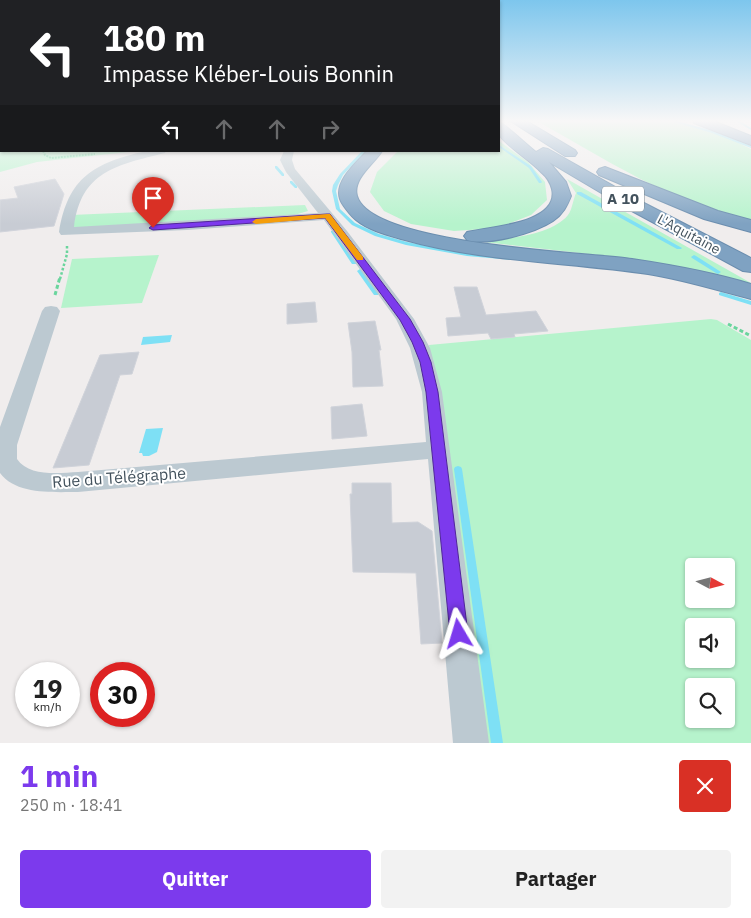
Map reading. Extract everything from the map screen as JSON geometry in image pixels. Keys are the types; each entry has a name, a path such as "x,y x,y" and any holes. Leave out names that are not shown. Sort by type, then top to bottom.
{"highway":[{"path":"372,155 352,179 349,186 349,200 359,214 368,221 394,232 448,244 652,268 714,280 751,292"},
{"path":"382,155 364,174 360,194 364,206 378,217 402,227 433,234 467,236 512,232 536,224 552,213 560,202 561,190 559,183 548,170 528,155"},
{"name":"L'Aquitaine","path":"548,155 604,188 751,266"},
{"name":"L'Aquitaine","path":"574,155 604,172 742,242"},
{"path":"604,172 712,215 751,226"}],"street":[{"path":"143,155 132,157 100,170 83,183 75,193 69,209 66,232 327,216"},
{"path":"288,155 286,160 290,170 405,319 418,342 425,362 432,392 471,743"},
{"name":"Rue du Télégraphe","path":"51,311 5,446 5,461 14,474 40,482 78,482 438,450"}],"path":[{"path":"45,155 51,158 91,155"},
{"path":"51,311 67,254 66,232"},
{"path":"728,324 751,336"}],"green space":[{"path":"0,155 104,155 37,162 0,172"},
{"path":"394,155 518,155 528,162 545,182 547,200 531,215 498,228 454,231 411,224 384,211 370,192 377,172"},
{"path":"596,155 751,155 751,220 722,213 694,203 640,179"},
{"path":"567,179 751,283 751,285 623,258 476,241 525,235 550,228 560,222 568,215 576,193"},
{"path":"305,205 308,211 291,216 74,228 71,215"},
{"path":"159,255 142,303 61,308 72,259"},
{"path":"711,319 717,320 751,340 751,743 484,743 438,395 429,345"}],"water":[{"path":"172,335 170,342 141,345 143,337"},
{"path":"163,428 157,452 149,456 143,456 142,453 139,453 146,429"}],"building":[{"path":"55,179 64,194 54,226 0,232 0,200 18,198 14,187"},
{"path":"454,287 477,287 486,315 536,311 548,331 514,334 515,337 491,339 488,333 448,336 446,318 461,317"},
{"path":"315,302 317,322 287,324 287,304"},
{"path":"375,321 381,350 379,350 383,386 353,387 352,352 348,323"},
{"path":"139,352 132,374 120,375 89,465 53,468 100,355"},
{"path":"362,404 367,436 332,439 331,407"},
{"path":"352,483 391,483 392,523 418,522 432,531 442,643 421,644 416,573 353,572 350,494 352,494"}],"waterway":[{"path":"361,155 338,180 334,191 338,209 353,224 377,235 406,244 437,250 511,259"},
{"path":"512,155 530,167 540,182"},
{"path":"276,167 283,175"},
{"path":"291,182 296,187"},
{"path":"579,193 679,248"},
{"path":"333,232 354,263"},
{"path":"694,257 718,272"},
{"path":"360,271 376,294"},
{"path":"721,294 751,303"},
{"path":"458,469 497,743"}],"slow traffic":[{"path":"256,222 327,216 360,259"}],"route":[{"path":"153,228 327,216 342,234 405,319 418,342 425,362 432,392 459,634"}]}
